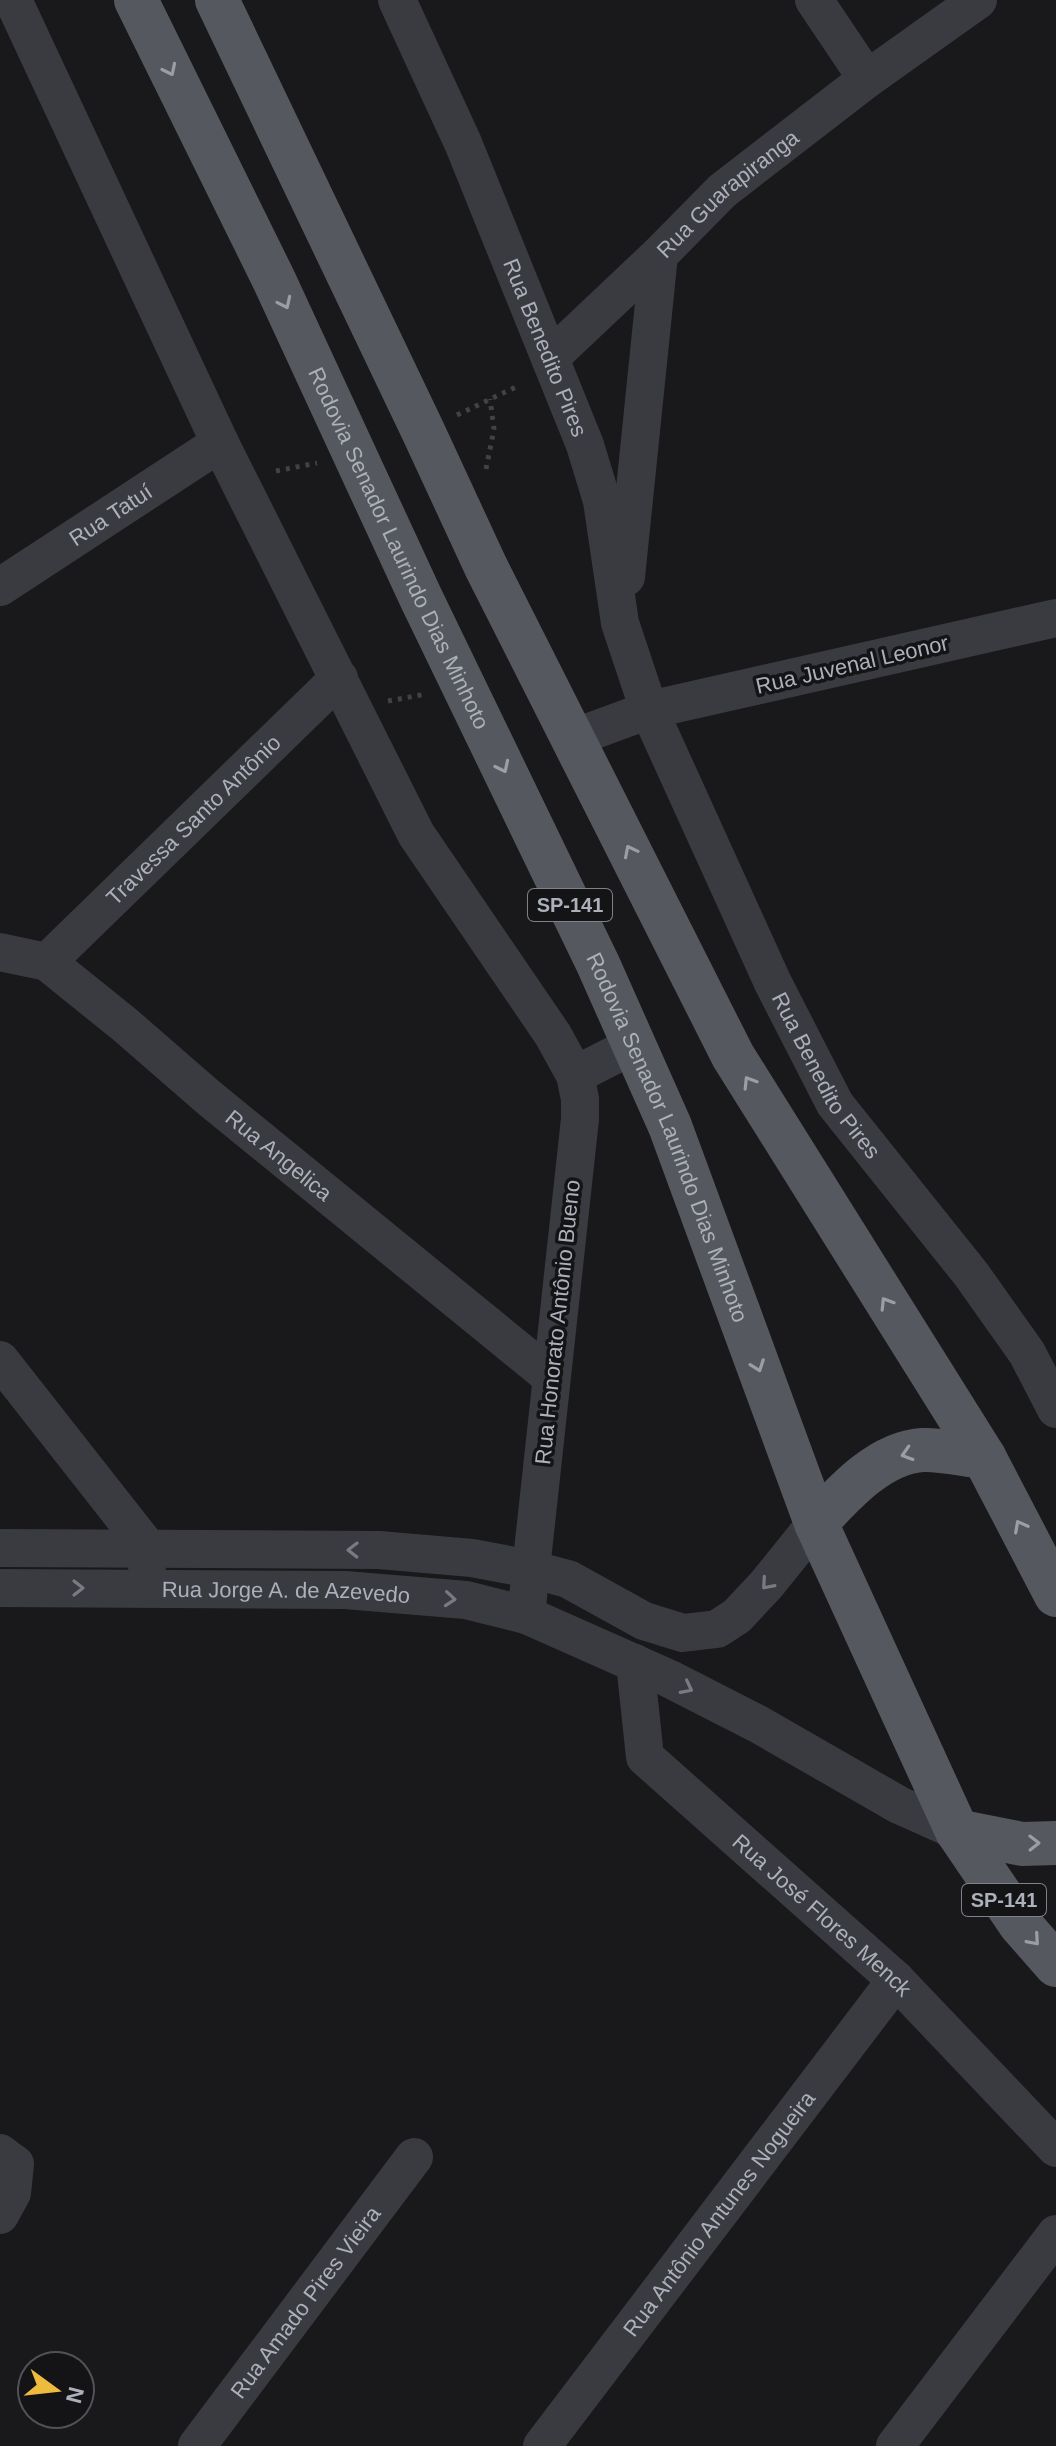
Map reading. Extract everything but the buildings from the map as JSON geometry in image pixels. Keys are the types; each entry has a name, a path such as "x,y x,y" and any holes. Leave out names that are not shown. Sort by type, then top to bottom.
{"main road":[{"name":"Rodovia Senador Laurindo Dias Minhoto","path":"136,0 274,280 598,964 670,1126 816,1523 957,1831 1020,1924 1056,1965"},
{"path":"217,0 486,567 733,1056 984,1457 1056,1595"},
{"path":"816,1523 842,1496 883,1462 921,1450 984,1457"},
{"path":"957,1831 1022,1844 1056,1843"}],"street":[{"path":"13,0 220,443 416,834 553,1035 575,1075 634,1045"},
{"name":"Rua Benedito Pires","path":"397,0 463,143 585,445 602,501 620,623 649,710 773,983 835,1104 971,1274 1027,1353 1056,1409"},
{"path":"814,0 867,79"},
{"name":"Rua Guarapiranga","path":"620,623 634,515 659,255 722,191 867,79 978,0"},
{"path":"552,364 659,255"},
{"name":"Rua Tatuí","path":"0,587 220,443"},
{"name":"Rua Juvenal Leonor","path":"649,710 1056,618"},
{"name":"Travessa Santo Antônio","path":"47,962 346,692"},
{"path":"573,738 649,710"},
{"name":"Rua Angelica","path":"0,952 47,962 550,1376"},
{"name":"Rua Honorato Antônio Bueno","path":"526,1615 580,1119 575,1075"},
{"path":"0,1360 147,1547 148,1588"},
{"name":"Rua Jorge A. de Azevedo","path":"0,1548 379,1550 472,1558 568,1579 644,1621 683,1633 717,1629 737,1616 816,1523"},
{"name":"Rua Jorge A. de Azevedo","path":"0,1588 345,1590 466,1600 526,1615 635,1663 758,1724 899,1805 957,1831"},
{"name":"Rua José Flores Menck","path":"635,1663 645,1757 896,1980 1056,2148"},
{"name":"Rua Antônio Antunes Nogueira","path":"542,2446 896,1980"},
{"name":"Rua Amado Pires Vieira","path":"197,2446 414,2157"},
{"path":"0,2215 12,2193 7,2159"},
{"path":"895,2446 1056,2234"}],"path":[{"path":"423,431 552,364"},
{"path":"239,478 356,456"},
{"path":"346,692 465,688"}]}
